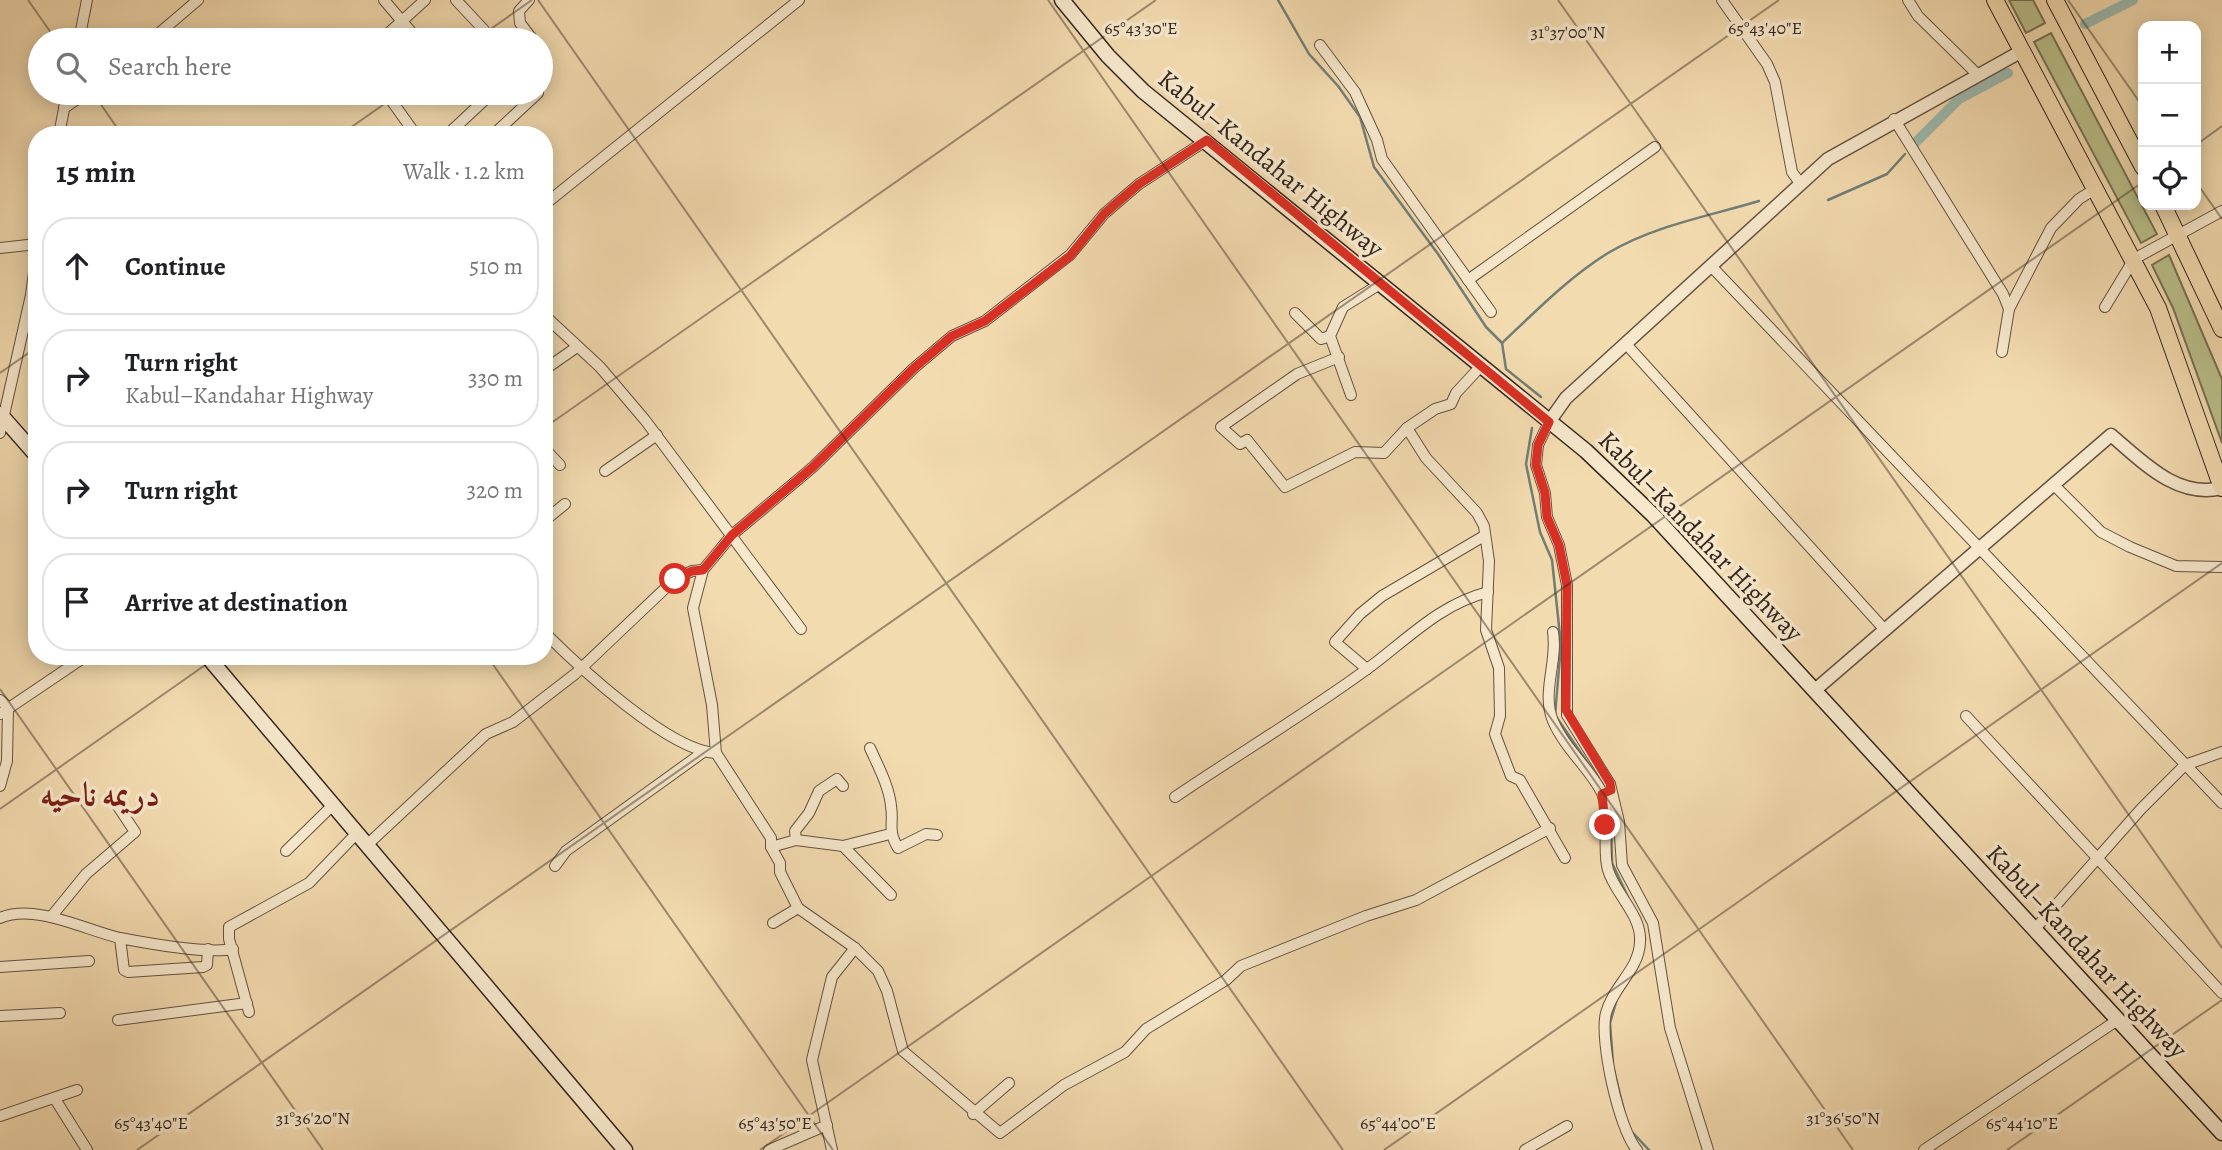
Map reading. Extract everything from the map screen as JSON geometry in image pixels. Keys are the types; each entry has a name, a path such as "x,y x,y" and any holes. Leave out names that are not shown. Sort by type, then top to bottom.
{"highway":[{"path":"1995,0 2134,259 2174,347 2222,488"},
{"path":"2055,0 2138,158"},
{"path":"2166,210 2222,329"}],"main road":[{"name":"Kabul–Kandahar Highway","path":"1062,0 1108,56 1143,91 1207,140 1586,451 1653,515 2222,1133"},
{"path":"2,415 28,442"},
{"path":"215,665 625,1150"}],"street":[{"path":"81,28 86,4 95,0"},
{"path":"165,28 198,0"},
{"path":"384,0 407,28"},
{"path":"394,28 425,0"},
{"path":"456,0 482,28"},
{"path":"524,28 520,23 519,11 529,0"},
{"path":"553,198 799,0"},
{"path":"1722,0 1767,64 1775,82 1792,172 1800,183"},
{"path":"1908,0 1919,16 1978,74"},
{"path":"1320,45 1355,92 1377,140 1382,159 1491,312"},
{"path":"1708,1150 1670,1028 1653,923 1622,865 1619,822 1607,792 1566,710 1567,585 1559,545 1547,517 1545,493 1536,465 1538,445 1549,422 1566,398 1828,159 1894,119 2022,51"},
{"path":"61,126 65,105"},
{"path":"64,108 68,105"},
{"path":"395,105 410,126"},
{"path":"457,126 479,105"},
{"path":"503,126 525,105"},
{"path":"1894,119 2003,294 2009,309"},
{"path":"1207,140 1139,184 1104,214 1070,256 996,313 952,336 914,368 813,467 732,535 703,570 693,608 712,705 716,754 771,838 771,847 798,908 855,948 878,971 887,991 902,1051 973,1114 1000,1133 1064,1085 1125,1052 1146,1029 1226,980 1241,967 1315,935 1416,900 1549,828"},
{"path":"1468,280 1655,147"},
{"path":"2002,352 2009,309 2051,228 2080,199 2095,189"},
{"path":"2105,307 2134,259 2178,232 2222,211"},
{"path":"0,248 28,247"},
{"path":"1711,266 2222,803"},
{"path":"1351,395 1330,336 1343,307 1380,284"},
{"path":"0,433 28,307"},
{"path":"1295,313 1321,339 1330,336"},
{"path":"553,324 600,367 657,435 801,629"},
{"path":"1626,344 1885,630"},
{"path":"553,364 577,347"},
{"path":"1339,357 1297,374 1221,427 1240,444 1247,440 1285,487 1355,452 1384,453 1407,428 1435,410 1451,404 1456,393 1481,366"},
{"path":"1407,428 1426,458 1476,513 1484,526 1489,561 1486,630 1499,668 1500,716 1495,734 1511,776 1520,780 1565,858"},
{"path":"605,471 657,435"},
{"path":"1815,690 2111,435 2155,472 2184,488 2198,491 2222,488"},
{"path":"553,457 560,464"},
{"path":"2054,485 2101,532 2130,547 2176,566 2222,567"},
{"path":"553,514 565,505"},
{"path":"1367,669 1335,642 1360,614 1382,596 1484,536"},
{"path":"368,844 486,734 513,722 575,674 581,665 675,579 692,571 703,570"},
{"path":"1175,797 1367,669 1430,618 1463,598 1488,592"},
{"path":"1553,632 1556,650 1548,697 1552,718 1607,792 1608,873 1636,924 1640,940 1635,963 1621,982 1606,1013 1613,1090 1630,1142 1637,1150"},
{"path":"553,640 656,727 702,753 716,754"},
{"path":"0,786 7,761 3,707 71,665"},
{"path":"1552,718 1566,710"},
{"path":"1966,716 2222,993"},
{"path":"870,748 892,807 890,834 898,848 926,834 937,835"},
{"path":"2034,930 2185,765 2222,752"},
{"path":"555,866 566,850 702,753"},
{"path":"796,841 795,831 810,813 819,791 836,779 843,786"},
{"path":"51,917 86,874 135,832 113,799"},
{"path":"286,851 334,804"},
{"path":"118,1020 248,1007 229,927 309,883 357,833"},
{"path":"771,847 796,841 843,846 890,834"},
{"path":"843,846 891,895"},
{"path":"772,923 798,908"},
{"path":"0,918 11,913 51,917 120,938 208,949 233,949"},
{"path":"120,938 124,970 128,972 203,967 207,965 208,949"},
{"path":"832,1150 812,1060 832,977 855,948"},
{"path":"0,967 89,961"},
{"path":"0,1016 60,1013"},
{"path":"1924,1150 2119,1019"},
{"path":"973,1114 1009,1083"},
{"path":"0,1116 77,1090"},
{"path":"55,1099 87,1150"},
{"path":"769,1150 827,1125"},
{"path":"1524,1150 1567,1126"}],"green space":[{"path":"2009,0 2033,0 2045,23 2026,33"},
{"path":"2051,33 2138,198 2138,210 2144,210 2157,234 2141,243 2034,42"},
{"path":"2169,255 2222,379 2222,443 2173,308 2152,265"}],"waterway":[{"path":"1278,0 1309,54 1338,86 1360,117 1374,167 1438,254 1486,327 1502,343 1506,369 1541,397"},
{"path":"2085,24 2133,0"},
{"path":"1915,143 1959,99 2008,73"},
{"path":"1828,200 1887,174 1905,154"},
{"path":"1502,343 1566,284 1608,253 1682,222 1759,201"},
{"path":"1532,428 1526,464 1540,532 1552,560 1561,645 1555,715 1592,769"},
{"path":"1611,827 1612,863 1628,897"},
{"path":"1641,922 1645,939"},
{"path":"1641,959 1644,945"},
{"path":"1613,1063 1610,1023 1617,999 1635,971"},
{"path":"1614,1070 1624,1111"},
{"path":"1633,1133 1649,1150"}],"district":[{"name":"دریمه ناحیه","path":"100,794"}],"route":[{"path":"675,579 692,571 703,570 732,535 813,467 914,368 952,336 985,321 1070,256 1104,214 1139,184 1207,140 1290,212 1549,422 1538,445 1536,465 1545,493 1547,517 1559,545 1567,585 1569,630 1566,710 1610,783 1611,790 1602,794 1605,825"}]}
